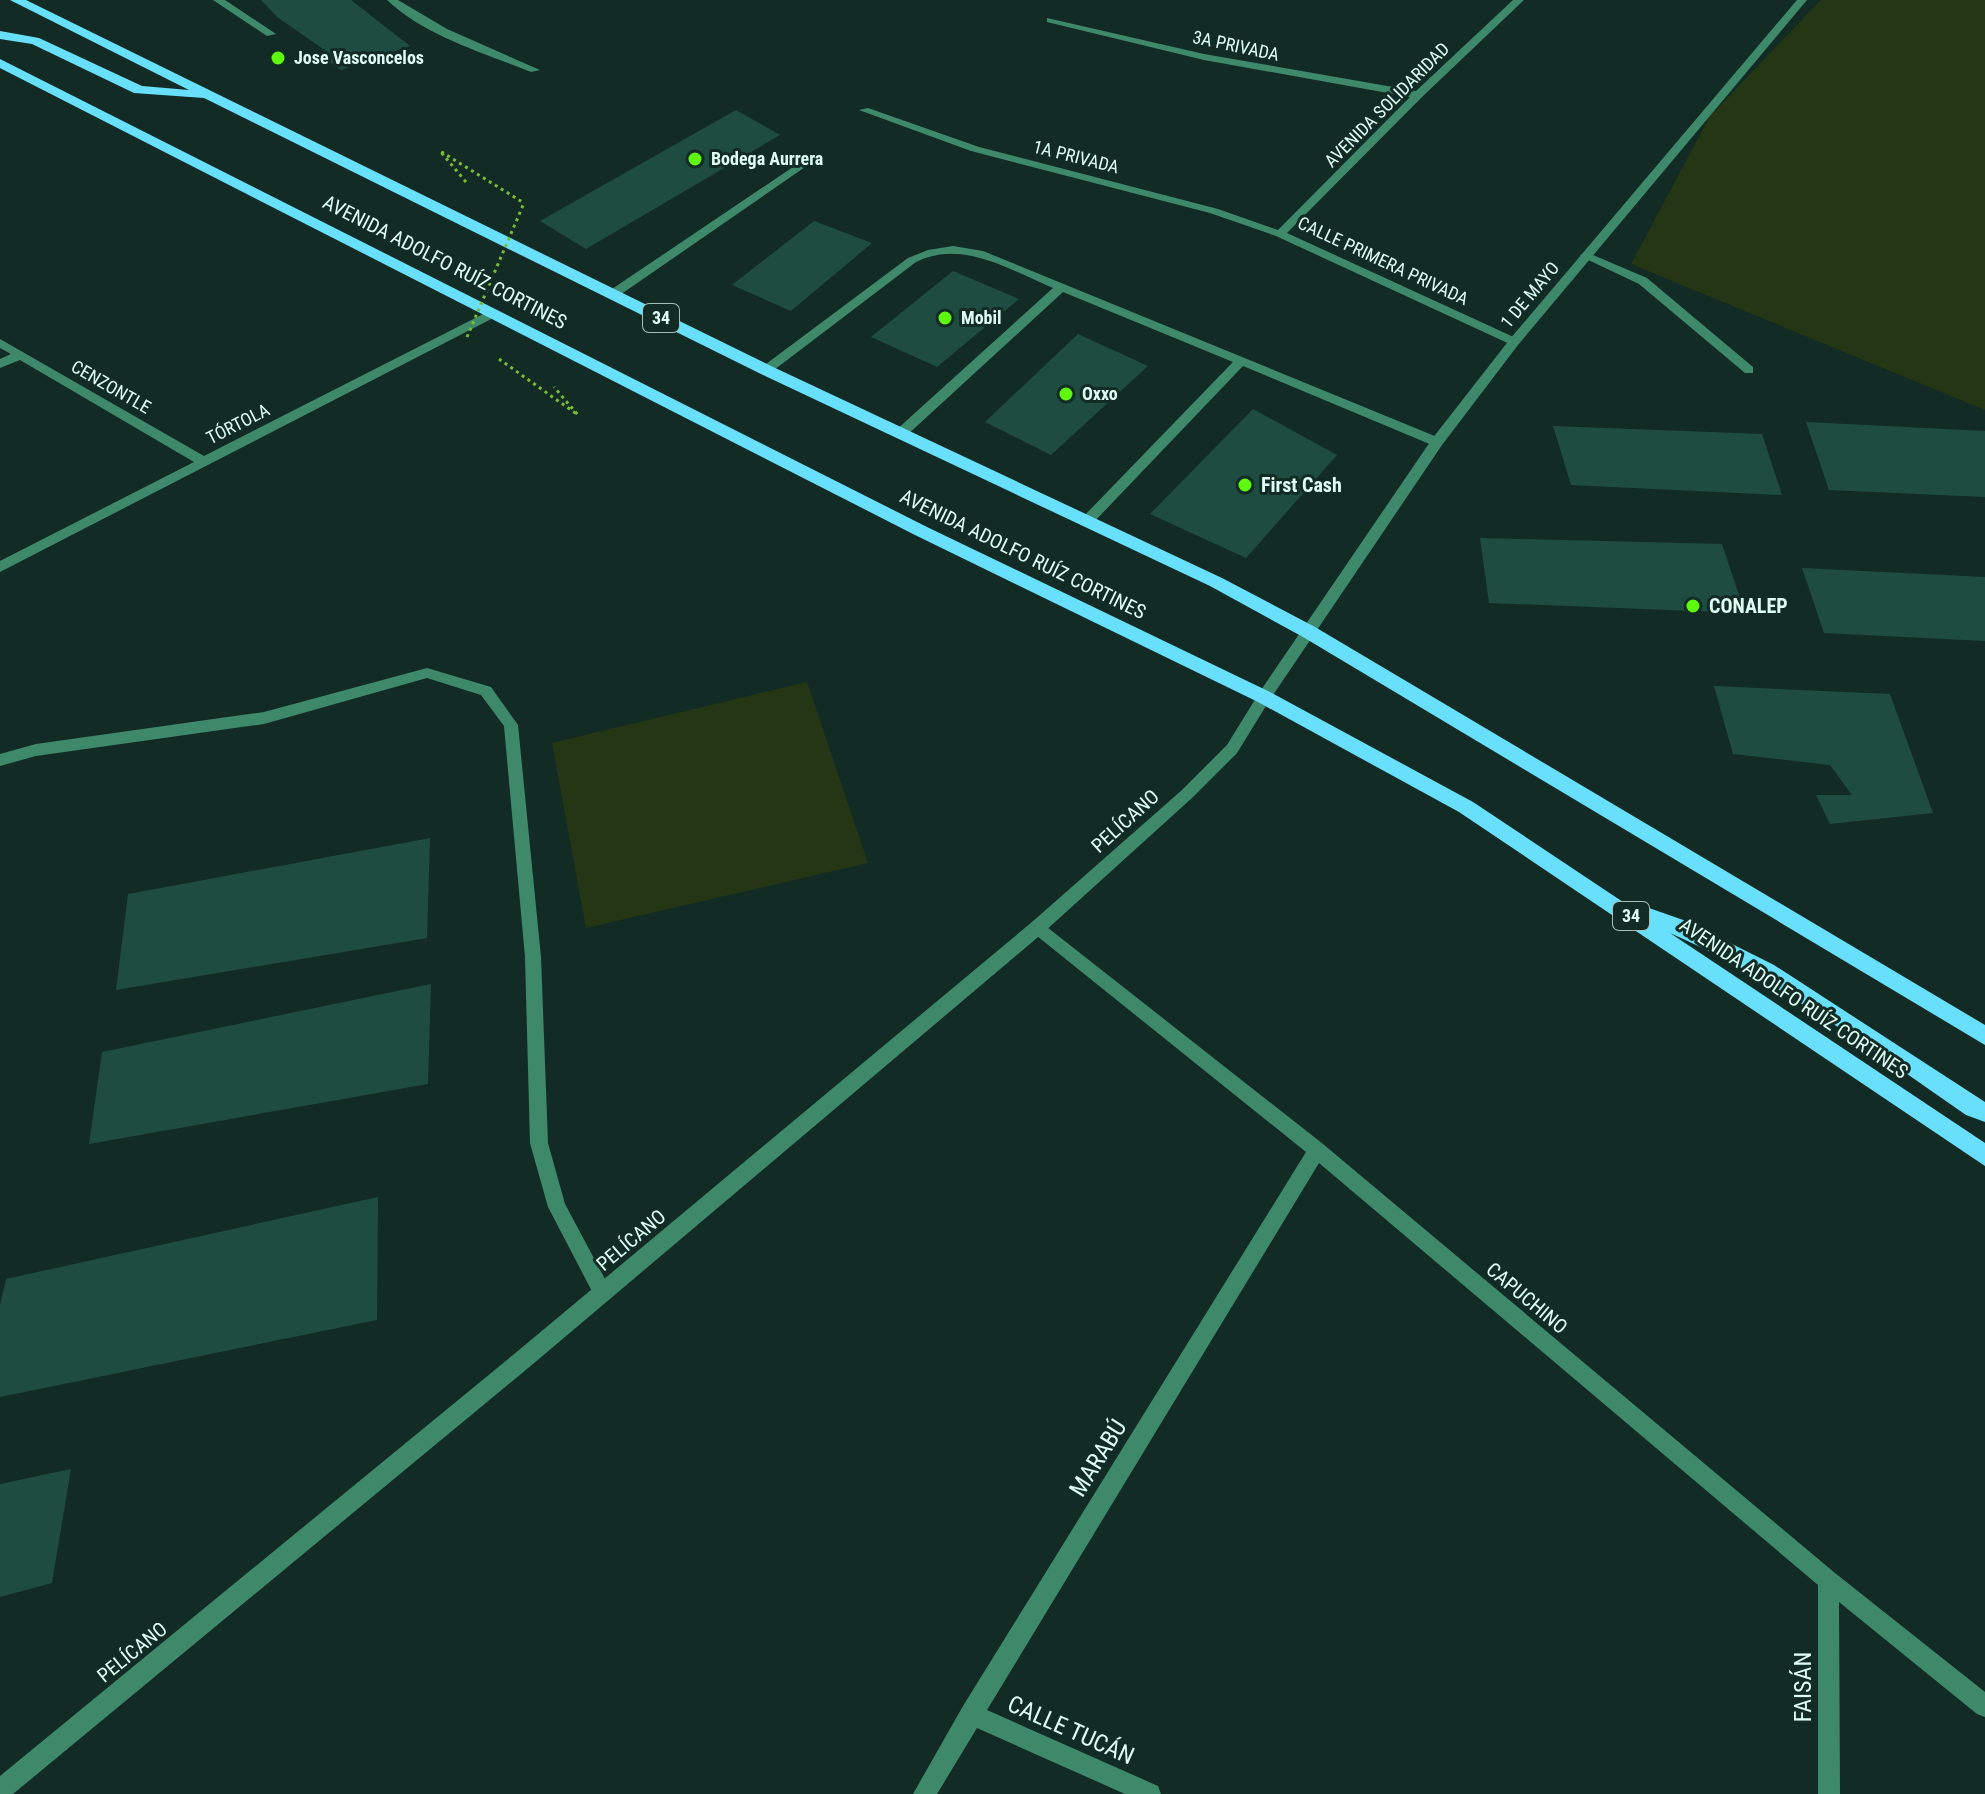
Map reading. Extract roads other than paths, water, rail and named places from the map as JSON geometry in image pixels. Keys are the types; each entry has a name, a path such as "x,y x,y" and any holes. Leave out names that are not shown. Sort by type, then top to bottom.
{"main road":[{"name":"34","path":"16,0 766,370 1216,582 1309,632 1985,1036"},
{"path":"0,35 35,41 139,90 207,95"},
{"name":"AVENIDA ADOLFO RUÍZ CORTINES","path":"0,63 935,538 1264,697 1466,807 1985,1156"},
{"path":"1610,902 1672,923 1754,962 1974,1108 1985,1112"}],"street":[{"path":"218,0 271,34"},
{"path":"392,0 451,36 535,70"},
{"name":"AVENIDA SOLIDARIDAD","path":"1280,234 1418,95 1519,0"},
{"name":"1 DE MAYO","path":"1309,632 1437,442 1514,342 1802,0"},
{"name":"3A PRIVADA","path":"1050,20 1204,57 1418,95"},
{"name":"1A PRIVADA","path":"864,110 975,149 1214,211 1280,234"},
{"path":"613,294 803,165"},
{"name":"CALLE PRIMERA PRIVADA","path":"1280,234 1514,342"},
{"path":"766,370 924,253 961,249 979,253 1437,442"},
{"path":"1586,255 1650,287 1749,370"},
{"path":"900,434 1061,287"},
{"name":"TÓRTOLA","path":"0,567 493,313"},
{"name":"CENZONTLE","path":"0,343 204,462"},
{"path":"0,364 20,355"},
{"path":"1088,520 1242,360"},
{"name":"PELÍCANO","path":"0,1790 603,1292 1038,927 1187,794 1232,749 1309,632"},
{"path":"0,760 36,750 264,718 427,673 486,691 511,725 533,957 539,1143 557,1207 603,1292"},
{"name":"CAPUCHINO","path":"1038,927 1317,1150 1828,1580 1985,1706"},
{"name":"MARABÚ","path":"924,1794 1317,1150"},
{"name":"FAISÁN","path":"1828,1580 1829,1794"},
{"name":"CALLE TUCÁN","path":"971,1714 1150,1794"}],"place":[{"name":"Jose Vasconcelos","path":"278,58"},
{"name":"Bodega Aurrera","path":"695,159"},
{"name":"Mobil","path":"945,318"},
{"name":"Oxxo","path":"1066,394"},
{"name":"First Cash","path":"1245,485"},
{"name":"CONALEP","path":"1693,606"}]}
